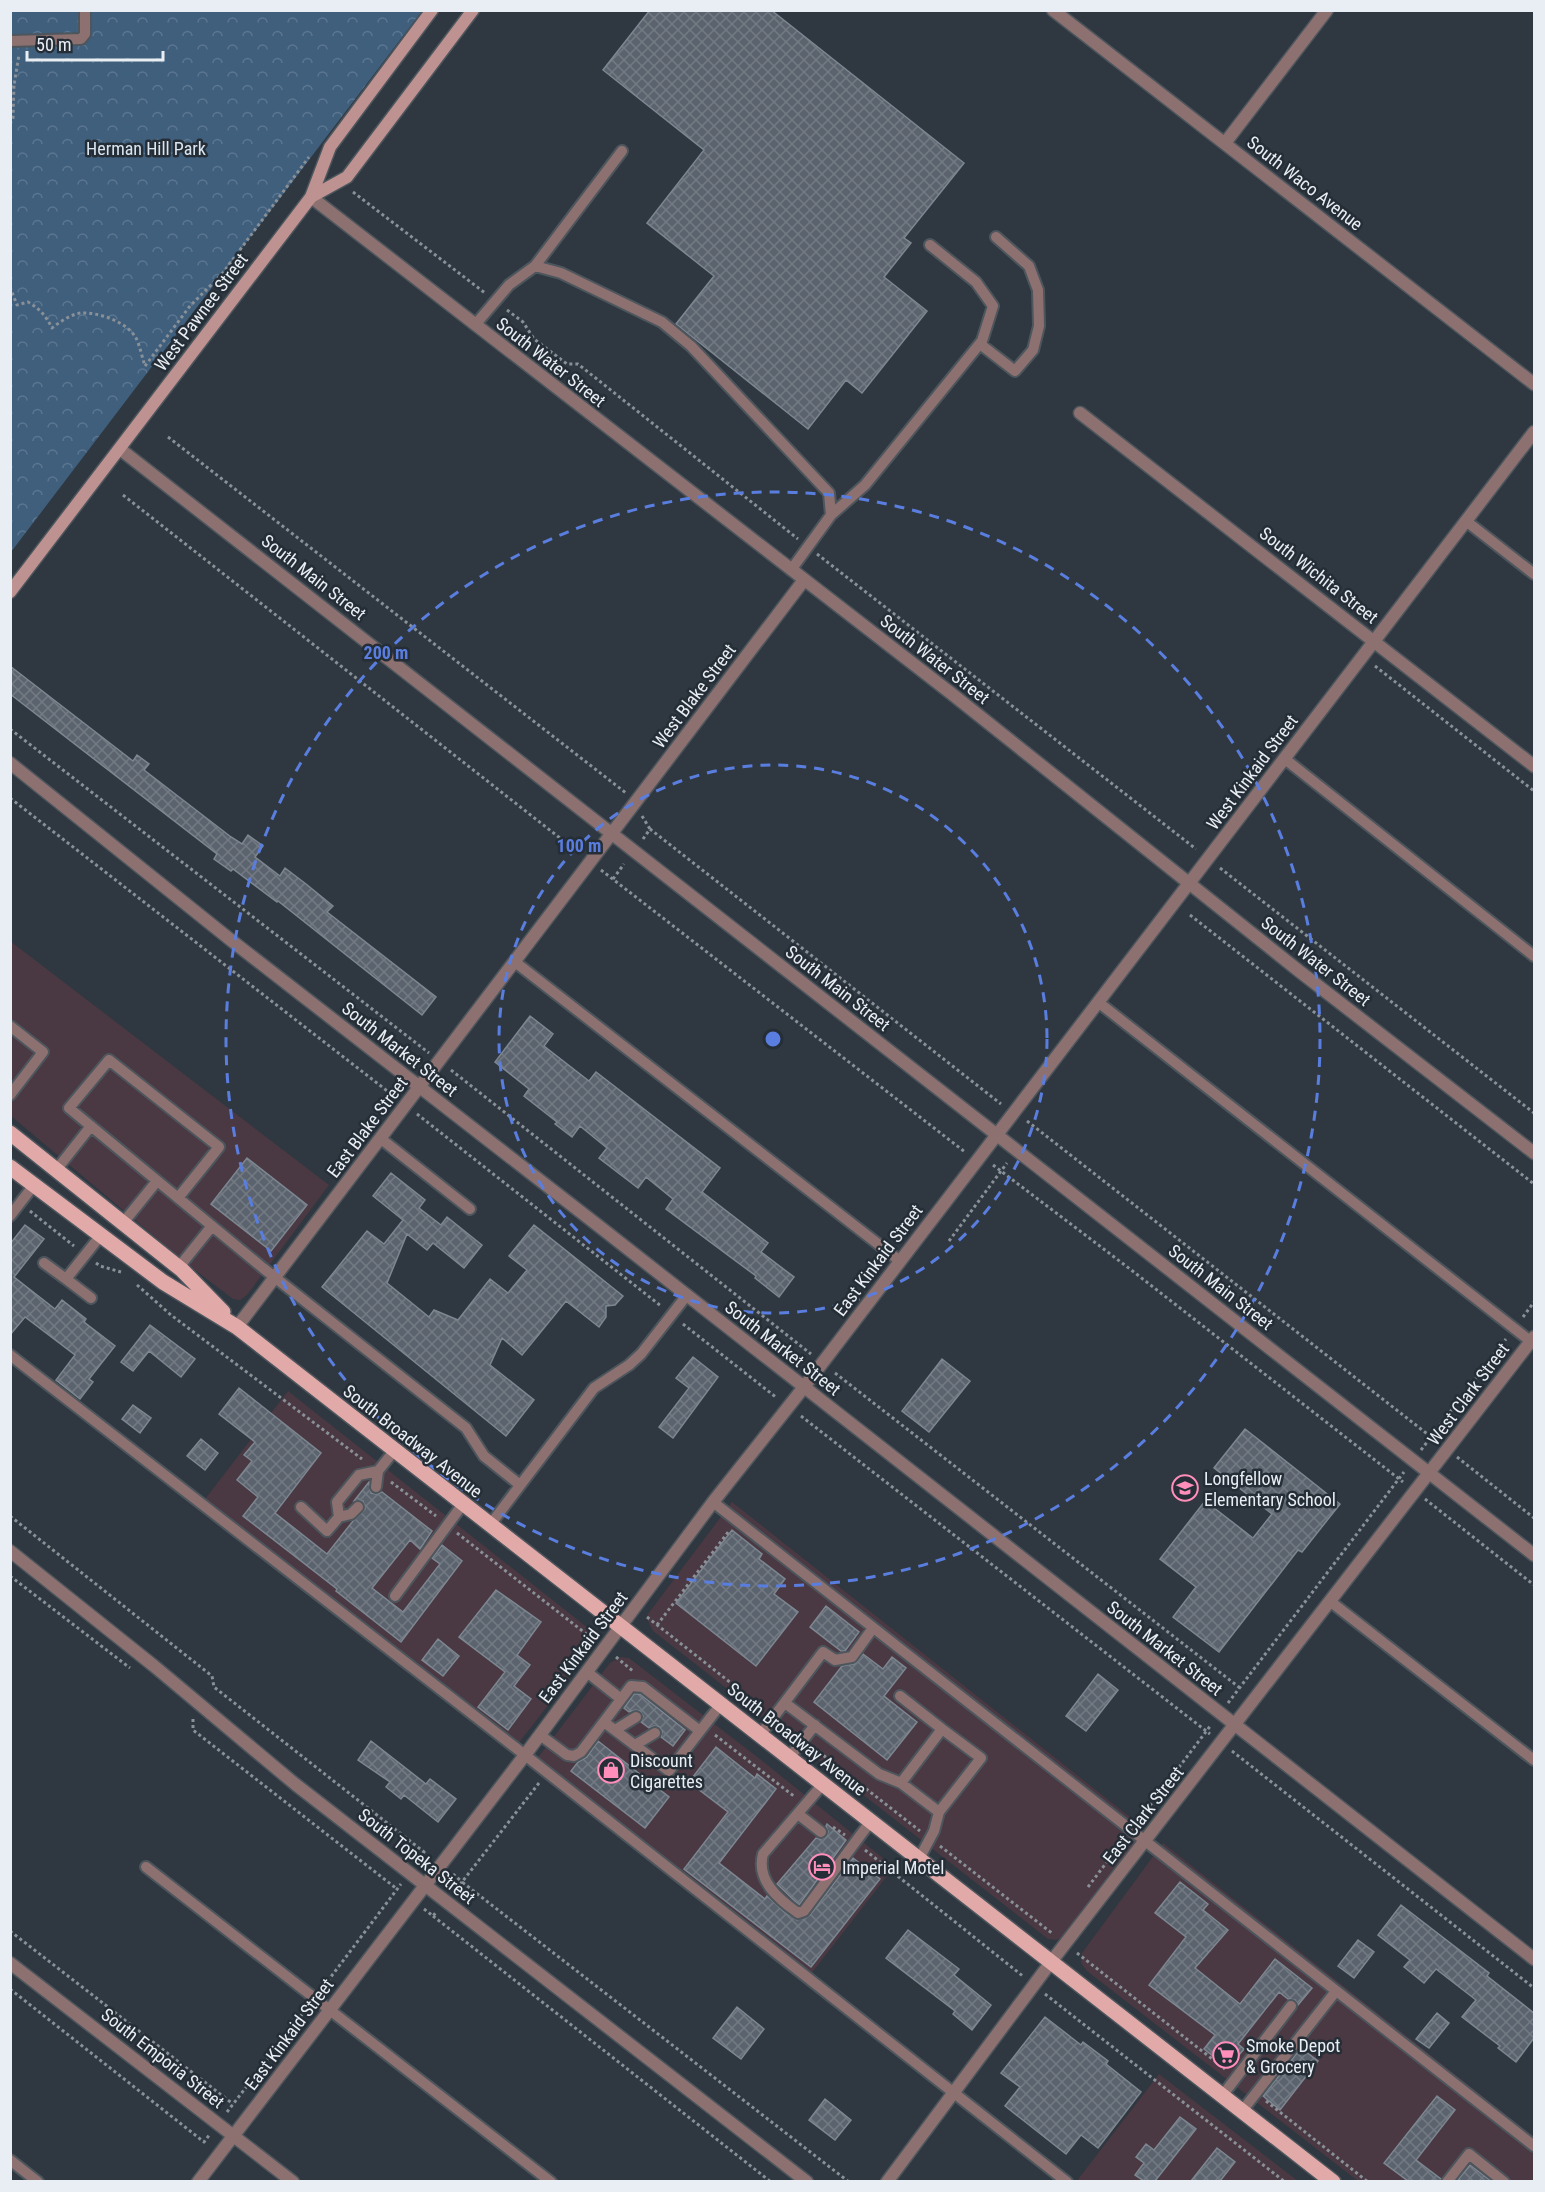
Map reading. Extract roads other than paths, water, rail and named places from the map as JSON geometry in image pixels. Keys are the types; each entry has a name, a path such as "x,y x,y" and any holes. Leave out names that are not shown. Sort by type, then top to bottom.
{"main road":[{"name":"West Pawnee Street","path":"10,592 311,197 330,147 432,10"},
{"name":"West Pawnee Street","path":"311,197 347,177 473,10"},
{"name":"South Broadway Avenue","path":"10,1133 179,1267 237,1328"},
{"name":"South Broadway Avenue","path":"10,1167 163,1282 237,1328 1333,2181"}],"street":[{"name":"South Waco Avenue","path":"1053,10 1534,384"},
{"path":"1225,143 1327,10"},
{"name":"South Water Street","path":"311,197 952,694 1299,971 1534,1153"},
{"name":"South Wichita Street","path":"1080,413 1534,766"},
{"name":"West Kinkaid Street","path":"997,1134 1534,432"},
{"name":"South Main Street","path":"120,449 1534,1555"},
{"name":"West Blake Street","path":"613,834 804,580"},
{"name":"South Market Street","path":"10,763 232,941 1534,1959"},
{"name":"East Blake Street","path":"237,1328 613,834"},
{"name":"East Kinkaid Street","path":"198,2181 525,1755 713,1502 997,1134"},
{"name":"West Clark Street","path":"1430,1474 1533,1341"},
{"name":"East Clark Street","path":"887,2181 1051,1962 1430,1474"},
{"name":"South Topeka Street","path":"10,1551 154,1666 295,1784 807,2181"},
{"name":"South Emporia Street","path":"10,1963 293,2181"}],"lane":[{"path":"16,41 81,39 85,34 85,10"},
{"path":"475,325 509,285 535,266 622,152"},
{"path":"980,344 1015,371 1033,350 1039,326 1038,290 1029,266 996,237"},
{"path":"791,570 831,515 865,485 980,344 993,306 976,282 930,245"},
{"path":"535,266 561,273 662,322 684,340 829,493 831,515"},
{"path":"1466,521 1534,574"},
{"path":"1285,759 1534,956"},
{"path":"516,962 900,1261"},
{"path":"1098,1002 1533,1341"},
{"path":"10,1026 43,1052 10,1095"},
{"path":"178,1198 219,1147 109,1060 69,1108 157,1181 276,1278 466,1428 492,1465 520,1485"},
{"path":"57,1169 91,1126"},
{"path":"380,1138 470,1209"},
{"path":"123,1223 157,1181"},
{"path":"10,1216 34,1185"},
{"path":"179,1267 212,1226"},
{"path":"66,1279 101,1235"},
{"path":"44,1263 90,1298"},
{"path":"490,1525 594,1388 629,1365 641,1354 687,1295"},
{"path":"10,1355 525,1755 953,2094 1067,2181"},
{"path":"375,1487 378,1471 394,1451"},
{"path":"339,1517 337,1502 359,1475 378,1471"},
{"path":"713,1502 1534,2146"},
{"path":"394,1596 463,1504"},
{"path":"301,1508 327,1531 339,1517 351,1514 358,1507"},
{"path":"1331,1602 1534,1760"},
{"path":"760,1735 823,1652 835,1660 852,1657 873,1628"},
{"path":"587,1672 621,1699"},
{"path":"540,1735 567,1755 574,1756 581,1752 631,1686 643,1687 678,1719 700,1731"},
{"path":"900,1696 981,1758 939,1812 930,1838 919,1859"},
{"path":"784,1703 879,1774 901,1783 939,1812"},
{"path":"604,1722 669,1771 721,1704"},
{"path":"615,1730 636,1717"},
{"path":"789,1758 815,1725"},
{"path":"901,1783 942,1729"},
{"path":"635,1745 656,1733"},
{"path":"823,1784 763,1854 760,1866 768,1885 785,1904 798,1913 804,1911 844,1850 871,1821"},
{"path":"798,1814 821,1832"},
{"path":"146,1867 331,2008 551,2181"},
{"path":"1242,2111 1336,1991"},
{"path":"1222,2096 1292,2006"},
{"path":"1447,2181 1469,2154 1504,2181"},
{"path":"10,2160 38,2181"}],"place":[{"name":"Longfellow Elementary School","path":"1185,1488"},
{"name":"Discount Cigarettes","path":"611,1770"},
{"name":"Imperial Motel","path":"822,1867"},
{"name":"Smoke Depot & Grocery","path":"1226,2055"}],"park label":[{"name":"Herman Hill Park","path":"146,148"}]}
